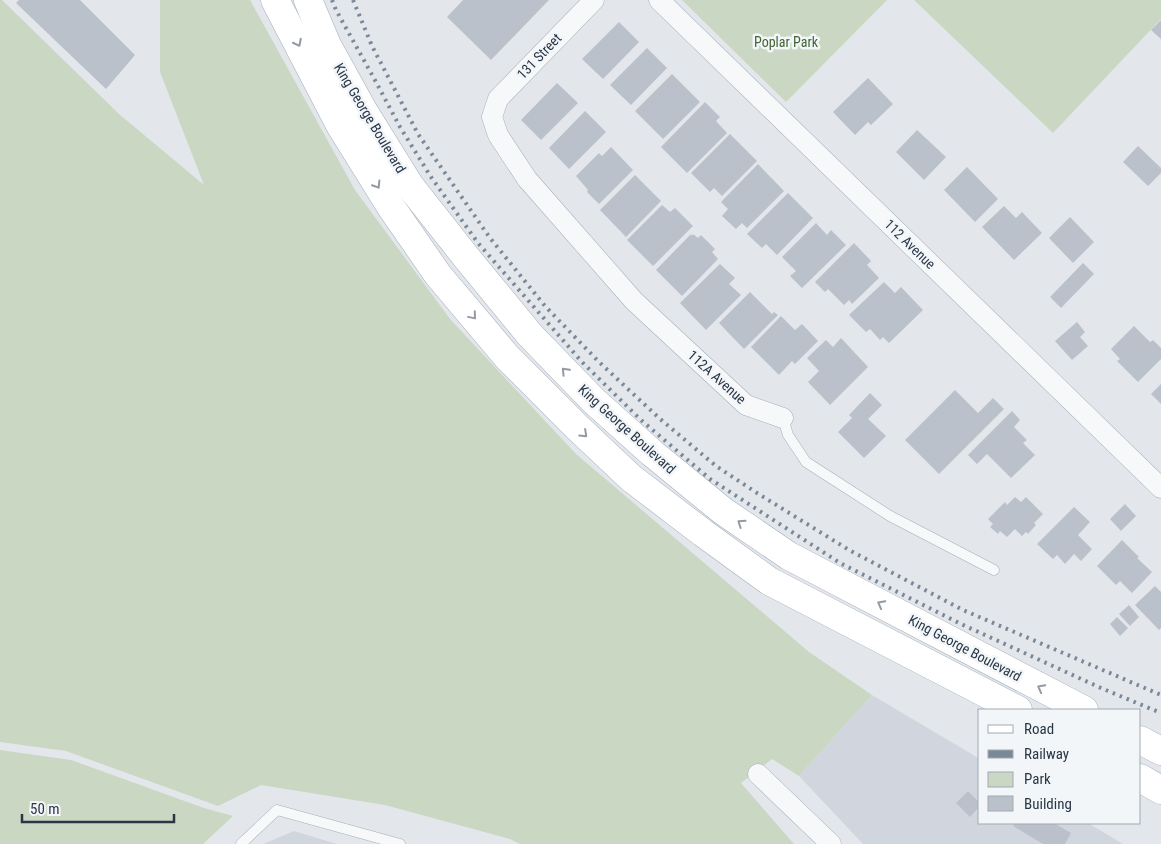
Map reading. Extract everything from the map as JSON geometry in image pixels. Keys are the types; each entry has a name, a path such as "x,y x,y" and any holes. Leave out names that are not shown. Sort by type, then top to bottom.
{"main road":[{"name":"King George Boulevard","path":"275,0 340,125 391,207 438,275 507,357 577,427 631,478 769,582 1016,709"},
{"name":"King George Boulevard","path":"308,0 327,45 359,104 410,186 466,258 530,335 594,401 652,453 723,511 789,556 1082,709"},
{"path":"1141,741 1161,751"},
{"path":"1141,779 1161,790"}],"street":[{"name":"131 Street","path":"492,117 498,99 594,0"},
{"name":"112 Avenue","path":"659,0 1161,488"},
{"name":"112A Avenue","path":"492,117 498,135 527,179 634,301 746,405 783,418"},
{"path":"758,774 831,844"}],"lane":[{"name":"112A Avenue","path":"783,418 788,435 806,462 890,516 994,570"},
{"path":"241,844 277,810 400,844"}],"shaded area":[{"path":"872,695 978,758 978,824 1090,824 1123,844 863,844 799,776"},
{"path":"294,831 337,844 263,844"}],"green space":[{"path":"0,0 119,114 204,185 160,72 160,0 250,0 355,190 450,319 576,454 809,652 872,695 799,776 772,759 741,783 794,844 520,844 510,839 385,805 261,785 218,806 66,751 0,742"},
{"name":"Poplar Park","path":"682,0 887,0 786,102"},
{"path":"914,0 1161,0 1161,19 1053,133"},
{"path":"0,750 71,760 204,808 233,816 203,844 0,844"}],"building":[{"path":"19,0 80,0 135,55 106,89 16,3"},
{"path":"463,0 549,0 491,60 447,17"},
{"path":"1161,20 1161,39 1151,30"},
{"path":"619,22 639,42 603,79 582,59"},
{"path":"647,48 667,68 631,105 610,85"},
{"path":"672,74 700,102 663,139 635,111"},
{"path":"868,78 893,104 871,125 868,122 855,135 833,112"},
{"path":"557,83 578,103 541,140 521,120"},
{"path":"705,102 720,117 716,121 727,133 687,173 661,147"},
{"path":"585,111 606,132 569,169 549,148"},
{"path":"917,130 946,157 924,180 896,152"},
{"path":"730,134 757,161 722,196 714,188 710,192 691,173"},
{"path":"1138,146 1161,168 1161,173 1148,186 1123,162"},
{"path":"611,147 633,170 599,204 587,192 588,190 576,176 599,153 602,156"},
{"path":"758,164 784,191 747,228 742,223 736,229 722,216 728,209 721,202"},
{"path":"967,167 998,199 975,222 944,190"},
{"path":"635,175 661,201 626,237 600,210"},
{"path":"788,193 813,218 777,255 766,244 762,248 747,234"},
{"path":"662,205 670,212 675,208 693,226 653,266 627,240"},
{"path":"1004,206 1016,218 1022,212 1042,233 1014,260 982,227"},
{"path":"1070,217 1094,242 1073,263 1049,238"},
{"path":"816,223 827,235 831,230 846,245 802,288 790,276 796,271 782,257"},
{"path":"691,234 698,238 701,235 715,249 712,252 718,259 682,296 656,270"},
{"path":"854,243 871,261 867,265 879,278 852,304 849,300 844,305 828,289 825,292 815,282"},
{"path":"1083,263 1094,274 1061,308 1050,297"},
{"path":"720,264 735,278 729,284 741,295 706,330 680,303"},
{"path":"884,282 895,293 901,287 923,310 889,343 883,337 880,340 870,329 866,332 849,315"},
{"path":"750,292 772,314 774,312 778,315 744,349 719,323"},
{"path":"781,316 795,330 802,324 818,341 795,364 792,361 779,375 751,347"},
{"path":"1077,322 1085,332 1080,337 1088,346 1072,360 1055,341"},
{"path":"1134,326 1150,342 1153,340 1161,348 1161,359 1138,382 1117,361 1120,359 1111,349"},
{"path":"841,338 868,367 830,405 808,382 819,371 807,358 826,340 833,347"},
{"path":"1161,384 1161,404 1151,394"},
{"path":"955,390 978,413 993,398 1004,409 939,474 905,440"},
{"path":"870,393 882,405 868,419 886,436 864,458 838,432 852,418 849,415"},
{"path":"1012,411 1020,420 1014,427 1027,440 1023,443 1035,455 1011,478 987,454 977,464 968,455"},
{"path":"1015,497 1021,502 1026,497 1043,514 1034,523 1036,525 1028,534 1026,532 1022,536 1015,529 1007,537 1000,531 998,534 990,527 993,524 988,519 1005,502 1007,505"},
{"path":"1125,504 1136,516 1121,531 1110,519"},
{"path":"1074,507 1090,522 1078,535 1092,549 1081,561 1074,554 1065,564 1057,555 1053,559 1037,544"},
{"path":"1122,540 1152,572 1132,593 1120,581 1116,585 1097,566"},
{"path":"1155,586 1161,592 1161,628 1159,630 1135,605"},
{"path":"1129,605 1139,617 1130,626 1119,614"},
{"path":"1117,617 1128,628 1120,636 1110,624"},
{"path":"968,791 978,801 978,808 970,817 956,803"},
{"path":"1014,824 1056,824 1071,833 1065,844 1043,844 1013,826"}],"railway":[{"path":"332,0 400,127 431,177 478,243 582,362 641,420 710,479 840,563 961,624 1101,688 1161,713"},
{"path":"353,0 372,46 418,134 490,238 545,306 598,361 659,418 716,466 849,550 963,610 1161,695"}]}
